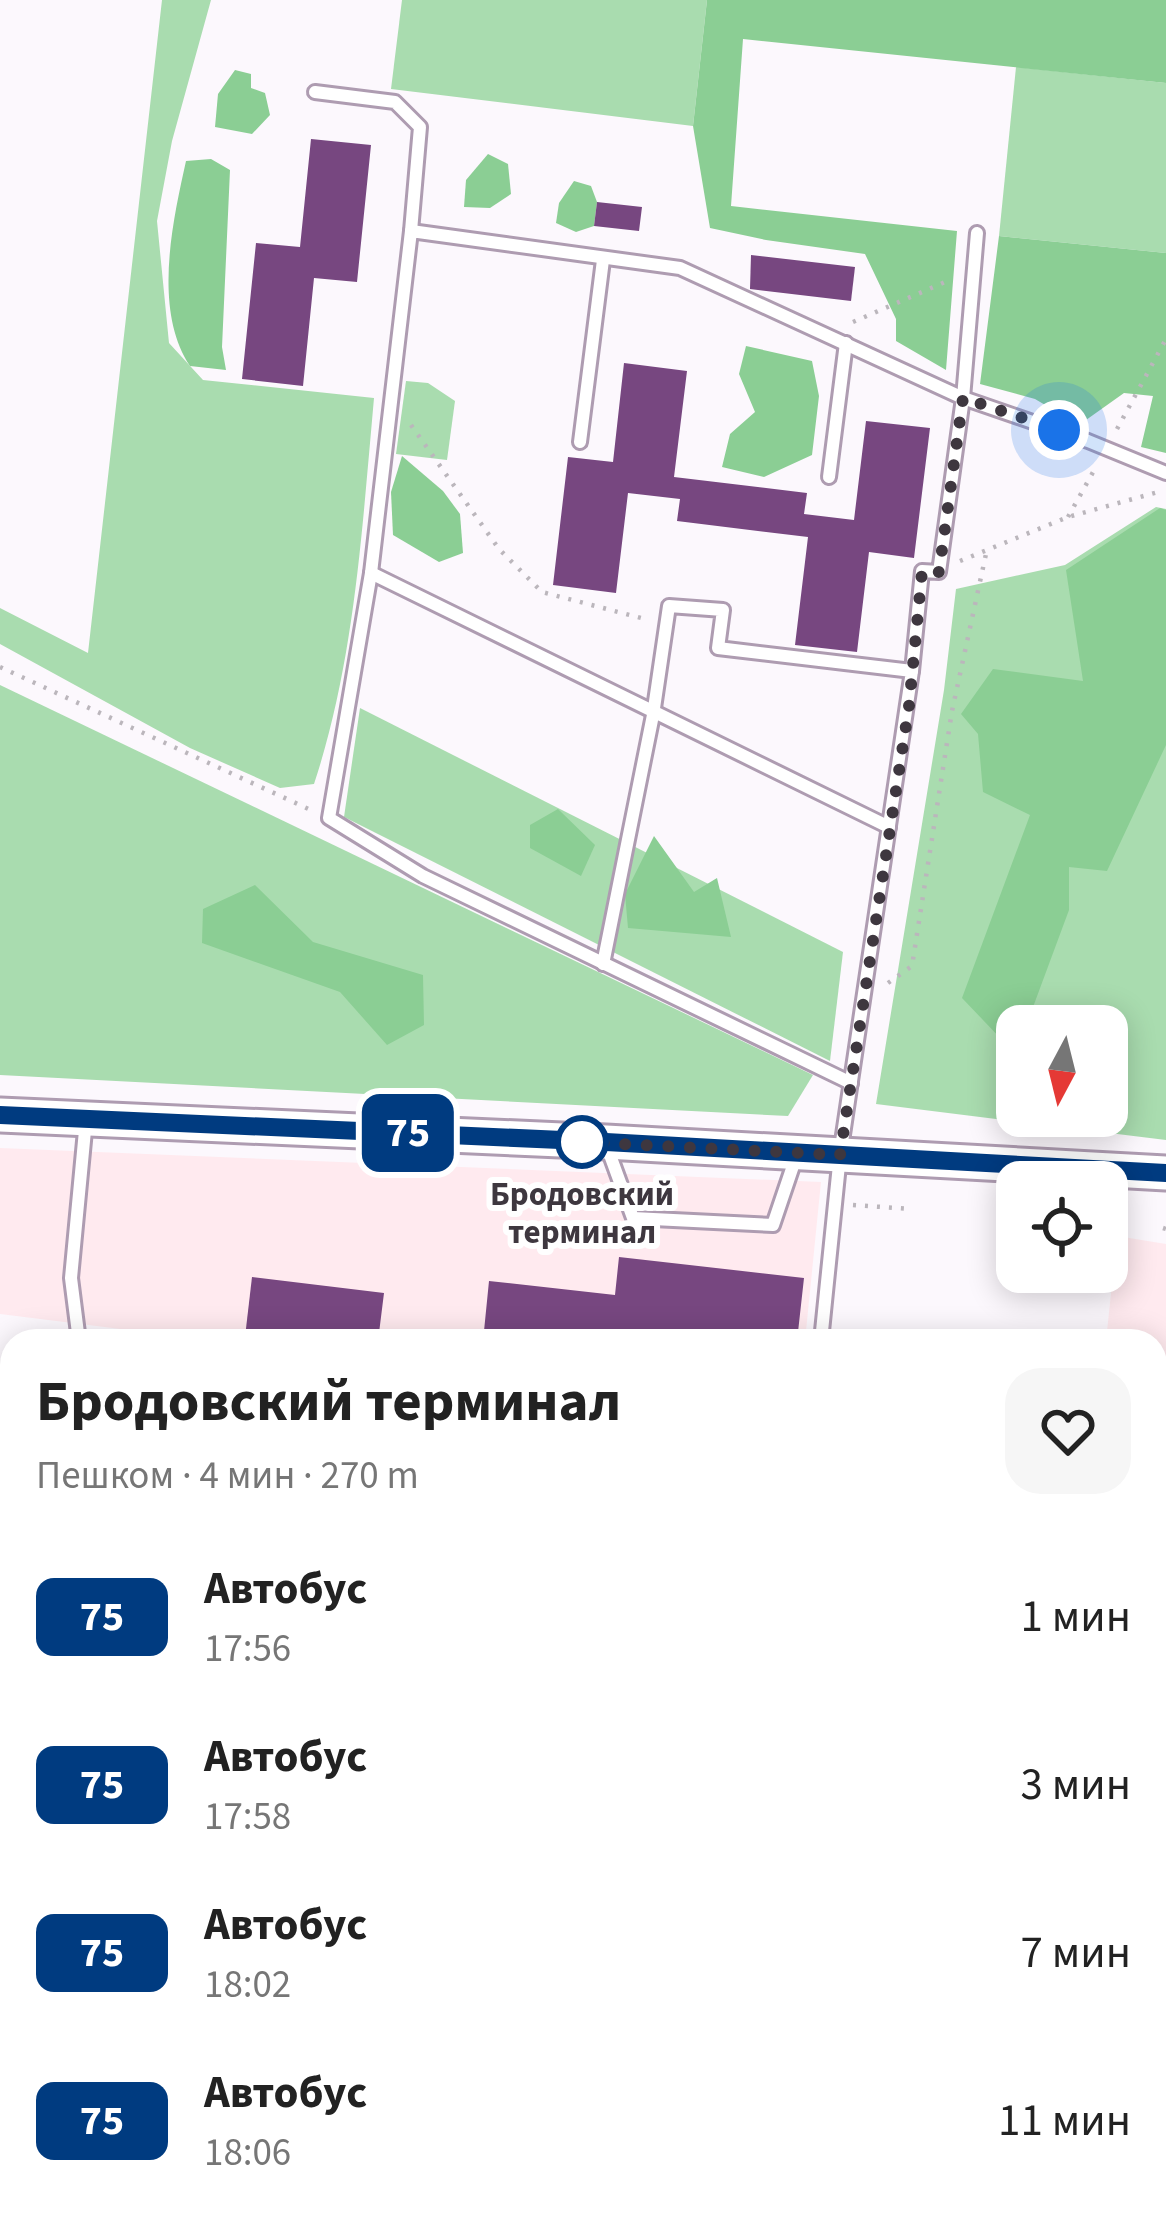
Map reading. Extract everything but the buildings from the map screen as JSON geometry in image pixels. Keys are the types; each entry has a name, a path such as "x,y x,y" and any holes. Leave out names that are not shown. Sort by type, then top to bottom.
{"street":[{"path":"0,1115 1166,1173"}],"lane":[{"path":"315,92 395,102 420,127 371,573 329,818 423,876 851,1083"},
{"path":"411,231 680,268 963,398 1166,473"},
{"path":"822,1329 840,1155 912,671 922,572 939,572 963,398 977,233"},
{"path":"580,442 603,260"},
{"path":"829,477 846,343"},
{"path":"371,573 652,715 890,827"},
{"path":"602,964 669,606 722,610 718,648 912,671"},
{"path":"77,1329 71,1278 86,1119"},
{"path":"606,1142 633,1218 773,1225 797,1154"}],"path":[{"path":"824,334 974,269"},
{"path":"1068,517 1166,339"},
{"path":"390,396 499,549 542,592 668,625"},
{"path":"939,572 1068,517 1166,490"},
{"path":"863,1000 913,966 952,710 986,554"},
{"path":"0,668 329,818"}],"shaded area":[{"path":"0,1148 821,1182 806,1329 121,1329 0,1314"},
{"path":"1128,1238 1166,1244 1166,1329 1107,1329 1111,1293 1128,1293"}],"green space":[{"path":"162,0 211,0 172,141 157,221 169,343 203,380 374,398 348,642 314,784 280,788 190,748 0,644 0,608 88,653"},
{"path":"402,0 707,0 693,126 391,89"},
{"path":"707,0 1166,0 1166,83 743,39 731,206 957,231 946,370 896,341 896,319 865,254 710,228 693,126"},
{"path":"1016,67 1166,83 1166,253 999,236"},
{"path":"235,70 251,74 251,88 265,93 270,115 252,134 215,127 218,94"},
{"path":"488,154 508,164 511,194 490,208 464,207 466,180"},
{"path":"211,159 230,170 222,347 226,370 190,366 179,344 169,293 171,239 186,161"},
{"path":"574,181 591,186 597,202 594,226 576,232 556,223 559,203"},
{"path":"999,236 1166,253 1166,453 1141,447 1153,396 1124,393 1079,425 1035,399 980,384"},
{"path":"746,346 812,361 819,396 812,455 764,477 722,467 730,434 755,412 739,374"},
{"path":"406,381 428,383 455,401 447,460 396,454"},
{"path":"402,456 443,491 460,514 463,553 439,562 393,535 391,492"},
{"path":"1156,507 1166,509 1166,1140 1128,1135 1128,1005 996,1005 996,1119 876,1104 944,690 956,589 1065,565"},
{"path":"1160,508 1166,510 1166,745 1107,871 1069,867 1069,910 1034,1005 996,1005 996,1034 962,998 1030,815 983,792 978,734 961,714 993,669 1083,681 1066,570"},
{"path":"0,685 813,1075 788,1116 0,1075"},
{"path":"360,708 843,952 830,1061 344,817"},
{"path":"558,809 595,845 581,876 530,848 530,825"},
{"path":"654,836 694,892 717,878 731,937 628,928 625,894"},
{"path":"255,885 313,942 423,975 424,1025 387,1045 340,992 202,943 203,909"}],"bus line":[{"name":"75","path":"0,1115 1166,1173"}],"place":[{"name":"Бродовский терминал","path":"582,1142"}],"route":[{"path":"582,1142 840,1155 909,706 922,572 939,572 963,398 1059,430"}]}
